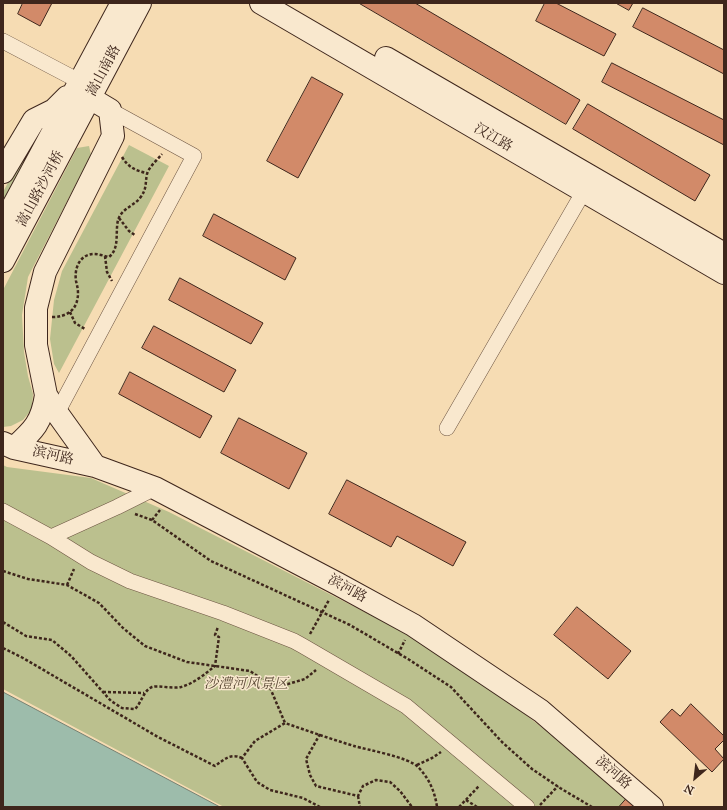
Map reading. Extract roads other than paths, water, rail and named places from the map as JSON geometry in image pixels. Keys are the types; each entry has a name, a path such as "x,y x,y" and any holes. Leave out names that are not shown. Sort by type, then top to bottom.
{"street":[{"name":"嵩山南路","path":"61,134 122,3"},
{"name":"嵩山南路","path":"81,90 140,3"},
{"name":"汉江路","path":"261,3 724,273"},
{"name":"汉江路","path":"291,3 724,254"},
{"path":"3,41 110,110 194,156 98,337 52,404 44,410 32,432 9,445"},
{"path":"3,172 34,120 54,110 81,90"},
{"path":"95,466 52,404 36,345 36,308 45,272 113,136 110,110"},
{"name":"嵩山路沙河桥","path":"3,225 61,134"},
{"name":"嵩山路沙河桥","path":"3,261 61,134"},
{"path":"447,428 584,191"},
{"name":"滨河路","path":"9,445 95,466 155,488 413,625 541,712 652,807"},
{"path":"51,538 118,508 155,488"},
{"path":"3,511 82,557 130,581 222,613 294,641 303,646 406,706 527,807"}],"park label":[{"name":"沙澧河风景区","path":"246,685"}]}
